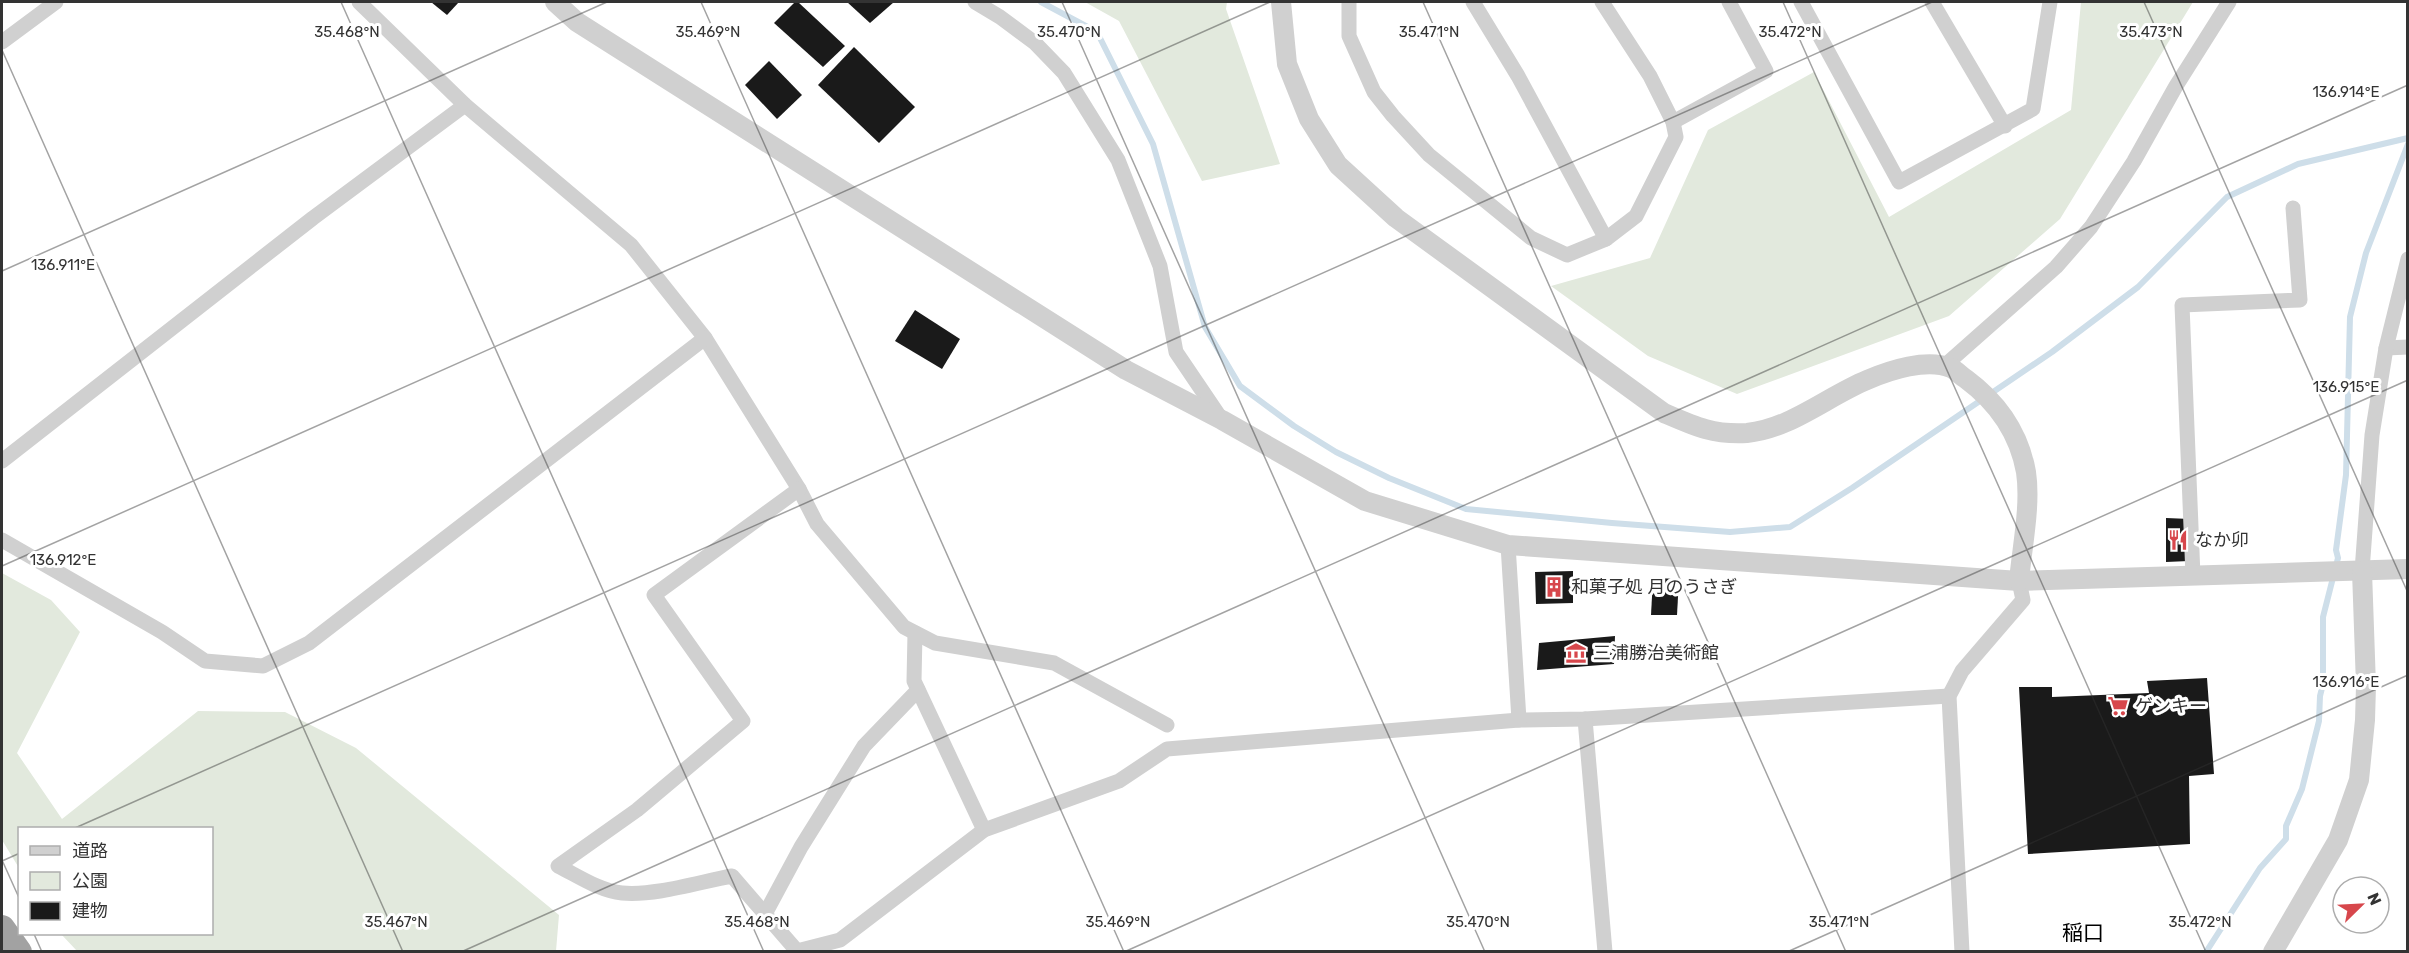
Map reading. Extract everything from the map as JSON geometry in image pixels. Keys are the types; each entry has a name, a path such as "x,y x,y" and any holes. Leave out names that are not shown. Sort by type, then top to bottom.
{"highway":[{"path":"2,910 18,930"},
{"path":"2,928 19,951"},
{"path":"22,935 34,951"}],"street":[{"path":"2,42 56,2"},
{"path":"359,2 465,105 631,245 705,338 799,489 817,524 904,627 935,643 1054,663 1167,725"},
{"path":"555,2 587,28 1126,370 1222,420 1365,501 1508,545 2019,581 2408,569"},
{"path":"975,2 1000,16 1035,43 1064,72 1118,160 1160,266 1176,352 1222,420"},
{"path":"1281,2 1287,64 1309,118 1338,165 1396,218 1664,413 1708,432 1748,433 1775,427 1867,380 1892,370 1921,364 1947,368 1982,391 2009,422 2021,450 2026,474 2027,508 2019,581 2023,600 1962,671 1949,696 1962,951"},
{"path":"1349,2 1349,36 1374,92 1429,155 1531,238 1567,255 1606,239 1636,216 1676,137 1673,122 1650,76 1602,2"},
{"path":"1673,122 1766,71 1729,2"},
{"path":"1801,2 1899,182 2033,110 2050,2"},
{"path":"1932,2 2005,126"},
{"path":"1947,368 2056,267 2091,227 2134,161 2176,86 2229,2"},
{"path":"1478,3 1606,239"},
{"path":"2,461 313,218 465,105"},
{"path":"2193,576 2182,305 2300,300 2293,208"},
{"path":"2272,951 2337,840 2359,780 2366,686 2362,571 2372,435 2386,348 2408,259"},
{"path":"2,540 162,632 205,661 263,666 309,643 705,338"},
{"path":"2386,348 2408,347"},
{"path":"799,489 654,595 742,721 637,810 558,866 593,885 622,893 654,891 732,876 796,951 842,946 984,830 1119,781 1167,750 1520,720 1585,719 1949,696"},
{"path":"1508,545 1520,720"},
{"path":"915,633 914,681 984,830"},
{"path":"765,914 801,847 864,746 918,690"},
{"path":"1585,719 1605,951"}],"green space":[{"path":"1085,2 1227,2 1226,9 1280,164 1202,181 1119,21"},
{"path":"2081,2 2193,2 2060,219 1949,316 1737,394 1648,356 1551,286 1650,258 1708,130 1814,72 1889,217 2071,110"},
{"path":"2,573 51,600 80,632 17,753 62,819 198,711 285,712 356,748 559,915 556,951 77,951 62,935 213,935 213,827 18,827 18,866 2,840"}],"building":[{"path":"431,2 459,2 447,15"},
{"path":"795,2 798,2 845,46 823,67 774,23"},
{"path":"847,2 894,2 870,23"},
{"path":"854,47 915,107 879,143 818,85"},
{"path":"769,61 802,95 777,119 745,85"},
{"path":"915,310 960,339 942,369 895,341"},
{"name":"なか卯","path":"2166,518 2190,519 2189,561 2166,562"},
{"name":"和菓子処 月のうさぎ","path":"1573,571 1573,603 1536,604 1535,572"},
{"path":"1653,578 1679,579 1677,615 1651,615"},
{"name":"三浦勝治美術館","path":"1615,636 1614,664 1537,670 1539,643"},
{"path":"2207,678 2214,774 2189,776 2190,844 2028,854 2019,687 2052,687 2052,697 2149,693 2147,681"}],"waterway":[{"path":"1041,2 1097,32 1153,144 1205,327 1240,386 1294,426 1336,452 1389,478 1466,509 1730,532 1790,527 1852,488 2052,352 2138,287 2227,197 2298,164 2408,138"},
{"path":"2206,952 2260,868 2286,839 2286,826 2302,789 2319,721 2323,684 2323,617 2338,558 2336,550 2346,475 2350,317 2366,253 2408,144"}],"place":[{"name":"なか卯","path":"2178,540"},
{"name":"和菓子処 月のうさぎ","path":"1554,587"},
{"name":"三浦勝治美術館","path":"1576,653"},
{"name":"ゲンキー","path":"2118,706"}],"district":[{"name":"稲口","path":"2083,933"}]}
